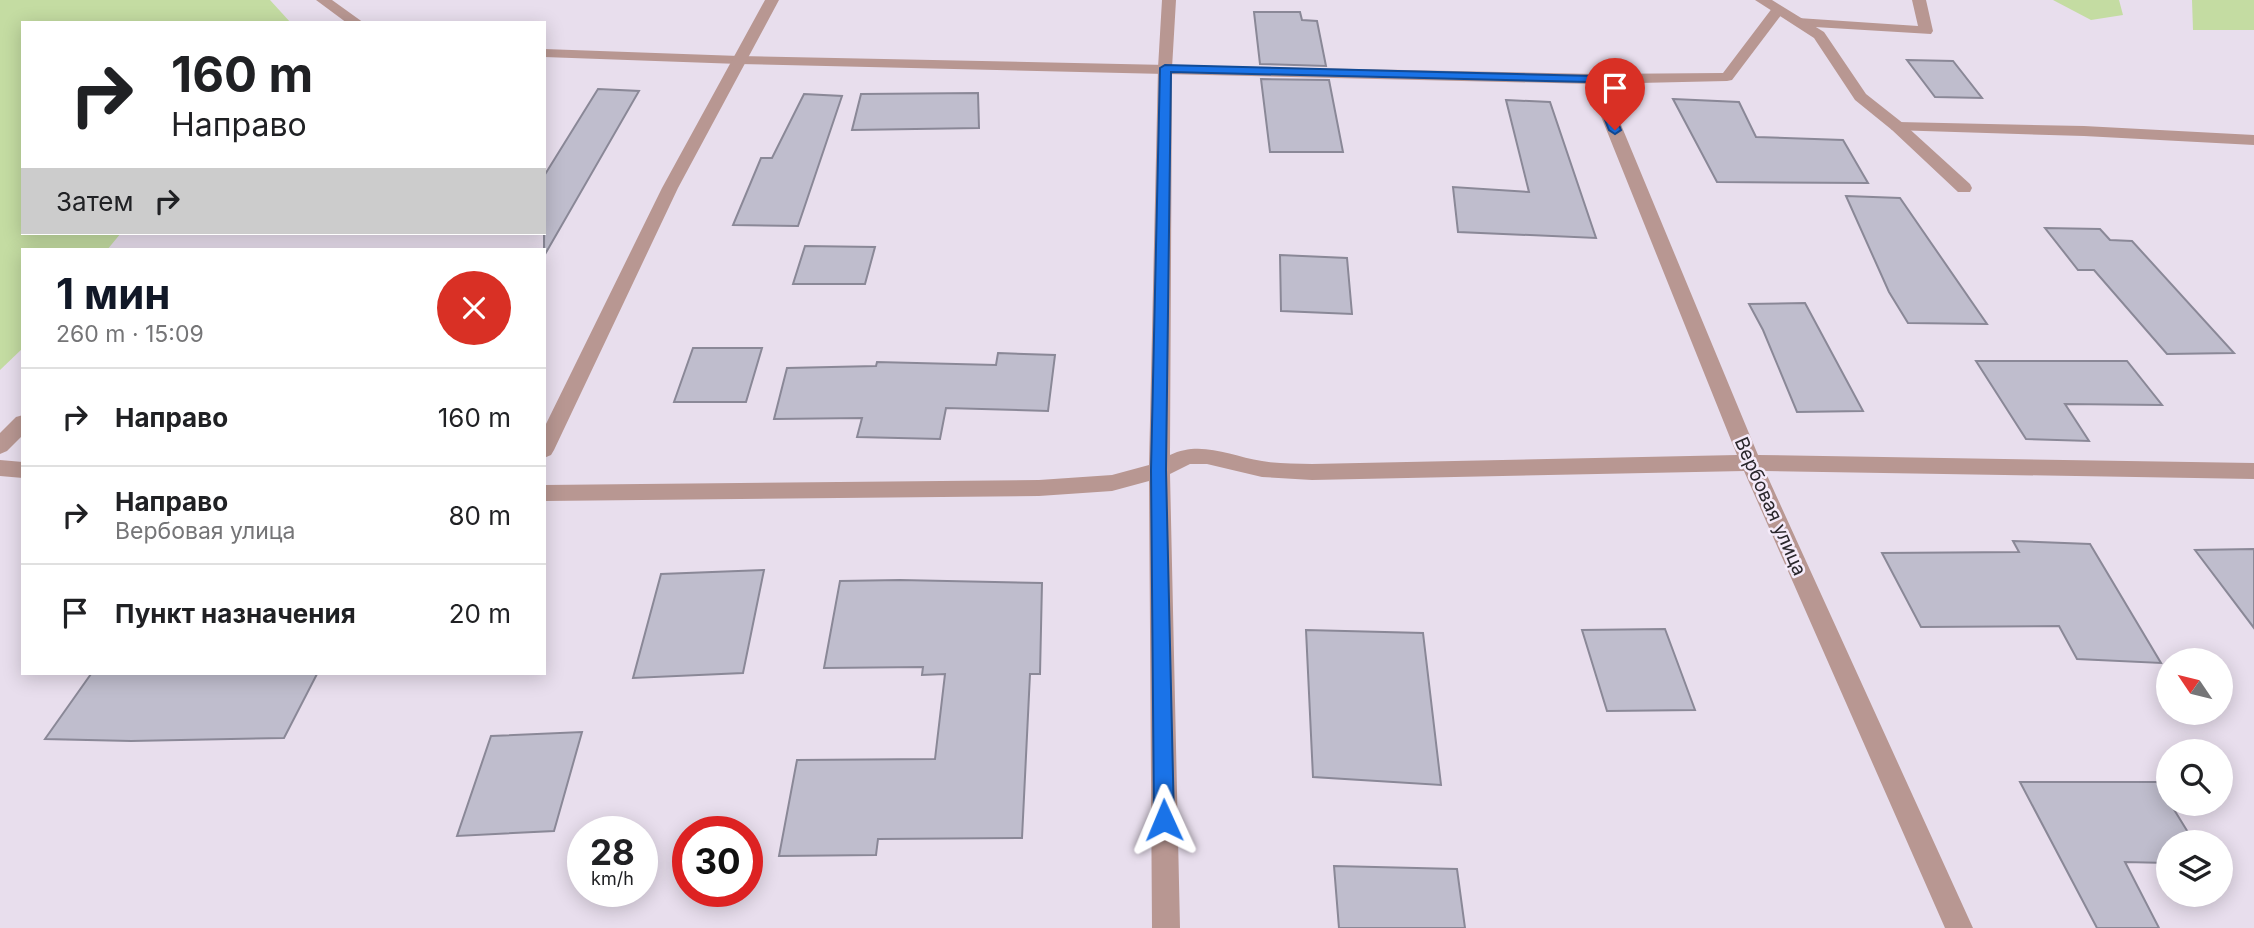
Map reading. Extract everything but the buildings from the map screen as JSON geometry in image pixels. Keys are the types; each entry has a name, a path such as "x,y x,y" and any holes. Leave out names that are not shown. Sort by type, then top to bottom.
{"street":[{"path":"323,0 354,21"},
{"path":"546,446 670,188 772,0"},
{"path":"1166,928 1158,470 1165,68 1169,0"},
{"path":"1762,0 1819,35 1860,97 1898,127 1964,188"},
{"path":"1798,22 1926,31 1919,0"},
{"path":"546,52 739,60 1594,79 1727,77 1778,10"},
{"name":"Вербовая улица","path":"1594,79 1751,463 1959,928"},
{"path":"1898,127 2084,131 2254,140"},
{"path":"0,446 21,424"},
{"path":"546,494 1039,488 1112,483 1158,470 1187,456 1207,456 1262,470 1312,472 1751,463 2254,471"},
{"path":"0,468 21,470"}],"green space":[{"path":"0,0 270,0 289,21 21,21 21,235 119,235 109,248 21,248 21,350 0,370"},
{"path":"2053,0 2119,0 2123,15 2091,20"},
{"path":"2192,0 2254,0 2254,30 2193,30"}],"route":[{"path":"1164,820 1158,470 1165,68 1594,79 1615,130"}]}
